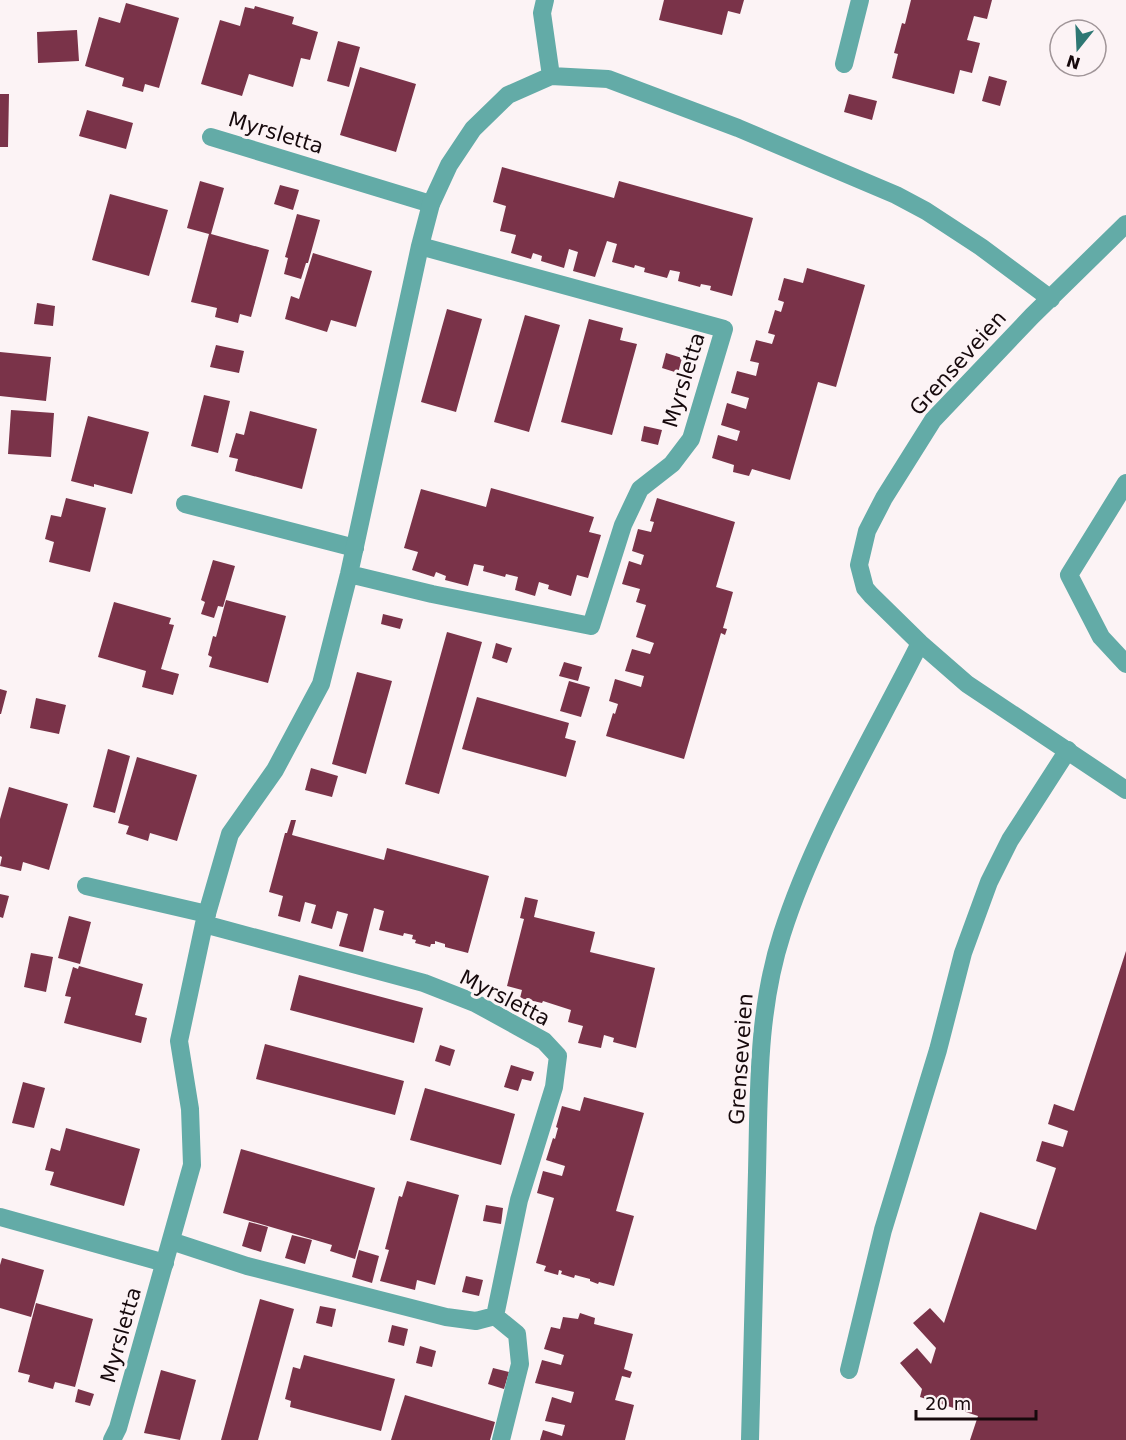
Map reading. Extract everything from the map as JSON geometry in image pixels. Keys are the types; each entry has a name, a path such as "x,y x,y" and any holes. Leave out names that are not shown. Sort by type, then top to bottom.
{"street":[{"path":"545,0 542,13 551,76"},
{"path":"844,64 860,0"},
{"name":"Myrsletta","path":"112,1440 118,1428 192,1165 190,1109 179,1041 205,919 230,834 275,770 321,684 355,548 431,204 448,165 473,129 508,95 551,76 608,79 738,128 897,195 981,247 1051,299"},
{"name":"Myrsletta","path":"212,137 431,204"},
{"name":"Grenseveien","path":"1126,224 1032,316 933,420 884,498 867,531 859,565 865,588 920,643 967,684 1126,790"},
{"name":"Myrsletta","path":"349,574 432,594 591,626 623,525 640,489 672,464 691,439 724,329 420,246"},
{"path":"1126,483 1069,575 1101,637 1126,664"},
{"path":"185,504 355,548"},
{"name":"Grenseveien","path":"750,1440 759,1081 768,987 782,934 804,875 920,643"},
{"path":"849,1370 883,1230 938,1050 963,953 989,882 1010,840 1068,750"},
{"path":"86,886 205,919"},
{"name":"Myrsletta","path":"205,919 424,983 495,1014 544,1041 558,1056 554,1087 519,1200 495,1316"},
{"path":"0,1216 165,1263"},
{"path":"171,1240 247,1266 446,1317 476,1321 495,1316 517,1334 520,1364 501,1440"}],"building":[{"path":"664,0 744,0 740,14 728,11 722,35 659,20"},
{"path":"911,0 992,0 987,19 974,16 967,40 980,43 972,73 960,70 954,94 892,78 898,54 894,53"},
{"path":"126,3 179,18 159,88 145,84 143,92 122,86 124,78 85,66 99,17 120,23"},
{"path":"255,6 294,17 292,24 318,32 310,60 301,58 293,87 249,74 242,96 201,84 220,20 240,26 245,7 254,9"},
{"path":"77,30 79,61 38,63 37,32"},
{"path":"338,41 360,47 349,87 327,81"},
{"path":"360,67 416,84 396,152 340,135"},
{"path":"989,76 1007,81 1000,106 982,101"},
{"path":"0,94 9,94 8,147 0,147"},
{"path":"849,94 877,101 872,120 844,112"},
{"path":"87,110 133,123 126,149 79,136"},
{"path":"502,167 614,198 619,181 753,218 732,296 710,290 711,286 701,284 700,287 678,281 680,272 670,270 667,278 644,272 645,268 635,265 634,268 612,262 617,244 607,241 595,277 573,271 578,252 569,249 564,268 541,261 542,256 533,253 531,259 511,253 516,235 500,231 506,206 493,202"},
{"path":"200,181 224,188 211,234 269,250 251,317 240,314 238,323 215,317 217,308 191,302 209,234 187,228"},
{"path":"280,185 299,190 293,210 274,204"},
{"path":"110,194 168,210 149,276 92,260"},
{"path":"297,214 320,220 301,279 284,274 288,258 285,257"},
{"path":"313,253 372,271 356,327 331,320 327,332 285,319 291,296 299,299"},
{"path":"807,268 865,285 836,387 818,382 790,480 752,469 749,476 733,472 734,465 712,458 718,435 737,441 740,431 721,425 727,403 746,409 749,398 731,393 737,371 756,376 759,363 750,361 756,340 772,344 775,335 768,333 775,310 781,312 784,302 778,300 784,278 803,283"},
{"path":"37,303 55,306 53,326 34,324"},
{"path":"447,309 482,319 456,412 421,402"},
{"path":"525,315 560,325 529,432 494,422"},
{"path":"589,319 623,328 620,340 637,344 612,435 561,422"},
{"path":"216,345 244,351 239,373 210,367"},
{"path":"0,352 51,357 46,401 0,396"},
{"path":"666,353 682,358 678,373 662,368"},
{"path":"204,395 230,401 218,453 191,446"},
{"path":"11,410 54,413 51,457 8,454"},
{"path":"250,411 317,429 302,489 235,471 238,459 229,457 236,433 244,435"},
{"path":"88,416 149,432 132,494 94,484 94,487 71,481"},
{"path":"644,426 662,430 658,445 641,441"},
{"path":"491,488 594,517 589,532 601,535 588,578 577,575 571,596 548,589 549,585 539,582 535,596 515,590 518,577 506,574 505,577 483,571 484,566 474,564 468,586 445,580 446,576 436,572 434,577 412,570 418,552 404,548 421,489 486,507"},
{"path":"66,498 106,508 90,572 49,562 54,542 45,539 51,515 61,517"},
{"path":"657,498 735,522 716,587 733,592 723,628 727,629 725,635 721,633 684,759 606,736 618,704 609,701 615,679 641,687 644,676 625,671 632,649 650,654 654,643 636,637 646,605 636,602 640,589 622,584 629,561 641,565 644,555 632,551 638,529 651,532 654,522 650,521"},
{"path":"213,560 235,566 223,607 218,606 214,618 201,614 205,602 201,600"},
{"path":"226,600 286,616 268,683 209,667 212,657 208,655 213,636 216,637"},
{"path":"114,602 171,618 169,624 174,625 161,669 179,674 173,695 142,687 146,671 98,657"},
{"path":"383,614 403,619 400,629 381,624"},
{"path":"447,632 482,642 439,794 405,784"},
{"path":"496,643 512,648 507,663 492,658"},
{"path":"564,662 582,667 578,681 559,676"},
{"path":"357,672 392,681 366,774 332,764"},
{"path":"569,681 590,687 581,717 560,711"},
{"path":"0,689 7,691 1,714 0,714"},
{"path":"477,697 569,723 565,738 576,741 566,777 462,749"},
{"path":"36,698 66,705 59,734 30,728"},
{"path":"108,749 130,756 115,813 93,807"},
{"path":"137,757 197,775 177,841 150,833 148,841 126,834 129,826 118,823"},
{"path":"311,768 338,776 332,797 305,790"},
{"path":"9,787 68,804 49,870 23,862 21,871 0,866 2,857 0,856 0,819"},
{"path":"291,820 296,820 292,835 384,860 387,848 489,876 468,953 445,947 445,944 435,941 435,944 431,944 430,947 415,943 416,940 412,939 413,935 404,933 403,936 379,930 384,911 374,908 363,952 339,946 348,914 337,911 332,929 311,923 316,905 305,902 300,922 278,916 283,896 269,892 285,833 287,833"},
{"path":"0,894 9,896 3,918 0,917"},
{"path":"525,897 538,900 534,917 595,932 590,952 655,968 636,1048 613,1042 614,1038 604,1035 601,1048 578,1043 583,1026 568,1022 571,1010 543,1001 542,1003 520,998 522,990 507,986 524,919 520,918"},
{"path":"69,916 91,922 80,964 58,958"},
{"path":"1126,951 1126,1440 970,1440 978,1416 920,1397 922,1389 900,1363 917,1348 931,1364 936,1348 913,1323 930,1308 944,1323 980,1212 1036,1230 1056,1168 1036,1161 1042,1141 1063,1147 1068,1131 1048,1124 1054,1104 1074,1111"},
{"path":"31,953 53,957 46,992 24,987"},
{"path":"79,966 143,984 135,1015 147,1018 141,1043 64,1023 71,997 65,996 73,967 78,969"},
{"path":"299,975 423,1008 414,1043 290,1010"},
{"path":"265,1044 404,1081 395,1115 256,1079"},
{"path":"440,1045 455,1050 450,1066 435,1061"},
{"path":"511,1065 534,1072 531,1081 522,1079 518,1091 504,1087"},
{"path":"23,1082 45,1088 34,1128 12,1123"},
{"path":"425,1088 515,1114 501,1165 410,1140"},
{"path":"584,1097 644,1113 616,1211 634,1216 614,1286 599,1282 598,1284 575,1275 574,1278 561,1274 562,1271 559,1270 558,1275 544,1271 546,1266 536,1263 554,1198 537,1193 543,1171 562,1176 565,1166 546,1160 553,1138 555,1139 562,1106 580,1111"},
{"path":"66,1128 140,1149 124,1206 50,1185 54,1172 45,1170 51,1148 60,1151"},
{"path":"241,1149 375,1188 355,1259 330,1251 332,1245 223,1213"},
{"path":"407,1181 459,1195 435,1285 417,1280 415,1290 380,1281 389,1250 385,1249 399,1196 402,1197"},
{"path":"486,1205 503,1208 501,1224 483,1221"},
{"path":"249,1222 268,1227 261,1252 242,1246"},
{"path":"292,1235 312,1240 305,1264 285,1258"},
{"path":"359,1250 379,1256 372,1283 352,1277"},
{"path":"2,1258 44,1270 31,1317 0,1308"},
{"path":"466,1276 483,1280 479,1296 462,1292"},
{"path":"260,1299 294,1309 258,1440 221,1440"},
{"path":"36,1303 93,1319 75,1387 55,1382 53,1389 28,1382 30,1375 18,1372"},
{"path":"320,1306 336,1309 332,1327 316,1323"},
{"path":"580,1313 595,1318 594,1324 633,1334 624,1369 632,1372 630,1378 622,1376 615,1400 634,1405 625,1440 540,1440 543,1430 562,1436 565,1425 545,1421 552,1397 571,1403 574,1392 535,1383 542,1360 561,1365 564,1355 544,1349 551,1327 560,1329 563,1317 578,1319"},
{"path":"392,1325 408,1329 404,1346 388,1342"},
{"path":"420,1346 436,1351 432,1367 416,1363"},
{"path":"304,1355 395,1379 381,1431 290,1407 291,1401 285,1399 293,1367 300,1369"},
{"path":"493,1368 509,1372 504,1389 488,1384"},
{"path":"161,1370 196,1380 180,1440 144,1433"},
{"path":"78,1389 94,1394 90,1406 75,1402"},
{"path":"405,1395 495,1422 490,1440 391,1440"}]}
